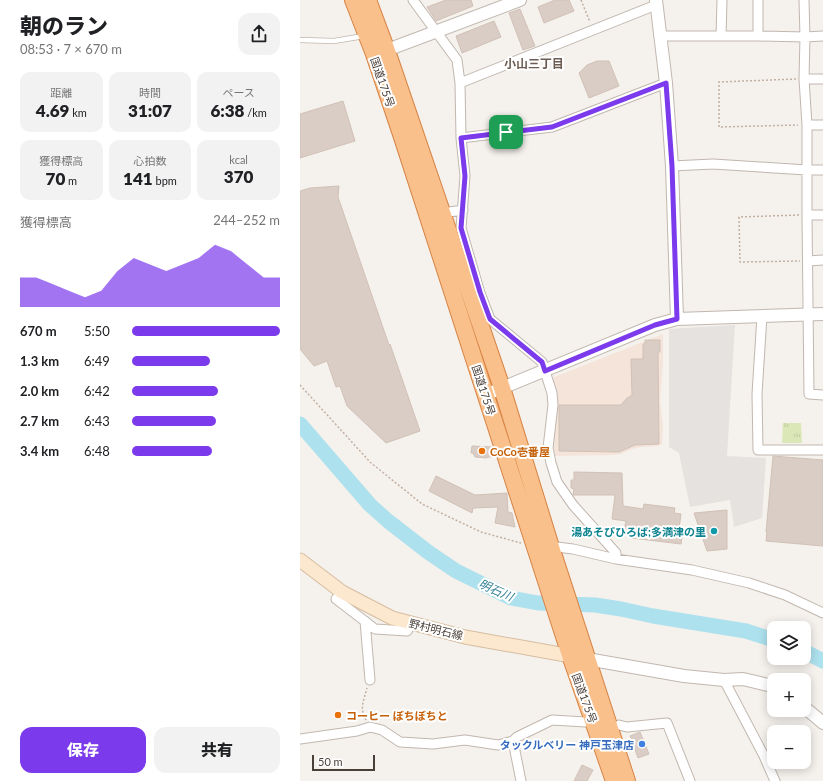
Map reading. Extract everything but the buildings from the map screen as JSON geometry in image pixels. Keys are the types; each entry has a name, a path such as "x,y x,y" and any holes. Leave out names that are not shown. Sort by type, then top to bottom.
{"highway":[{"name":"国道175号","path":"352,0 367,35 381,52 442,213 475,294 502,388 557,566 571,634 570,655 614,781"},
{"name":"国道175号","path":"368,0 381,52 450,281 485,395 541,567 571,634 587,659 627,781"}],"main road":[{"name":"野村明石線","path":"300,560 342,592 392,618 465,637 587,659"}],"street":[{"path":"413,0 457,60 460,82 461,138 465,176 461,228 475,294 490,319 542,362 552,393 553,405 548,448 550,464 557,482 573,505 616,553 616,559"},
{"path":"381,52 520,0"},
{"path":"721,36 722,0"},
{"path":"758,0 758,36"},
{"path":"804,0 804,79 807,125 806,215 808,261 809,394 823,395"},
{"path":"460,82 593,30 656,3 666,83 672,166 677,319"},
{"path":"659,36 823,36"},
{"path":"804,79 823,79"},
{"path":"461,138 552,127 666,83"},
{"path":"807,125 823,125"},
{"path":"672,166 713,164 823,170"},
{"path":"442,213 463,210"},
{"path":"806,215 823,215"},
{"path":"808,261 823,260"},
{"path":"485,395 655,325 677,319 823,314"},
{"path":"762,316 757,394 758,450 823,450"},
{"path":"534,544 573,549 616,559 692,570 749,583 784,595 823,613"},
{"path":"342,592 336,600 375,629 407,631 412,623"},
{"path":"365,621 370,680"},
{"path":"587,659 684,676 724,680 743,679 767,685"},
{"path":"724,680 764,756 773,780"},
{"path":"811,713 823,723"},
{"path":"300,739 357,731 370,727 382,730 400,742 433,744 465,740 498,745 512,741 517,737 552,720 586,722"},
{"path":"619,725 627,728 667,723 690,781"},
{"path":"512,741 521,781"}],"lane":[{"path":"300,40 334,41 367,35"}],"path":[{"path":"581,0 593,30"},
{"path":"804,79 719,82 720,127 807,125"},
{"path":"806,215 739,217 740,262 808,261"},
{"path":"300,385 370,462 422,504 481,532 522,543 534,544"},
{"path":"370,680 362,704 362,714 370,727"}],"shaded area":[{"path":"735,325 727,456 766,458 762,518 734,527 730,500 690,507 679,453 669,447 669,329"},
{"path":"663,334 663,363 660,402 663,425 662,444 658,446 632,449 621,454 613,455 554,456 553,444 556,405 552,378"}],"green space":[{"path":"783,423 801,423 802,443 782,443"}],"waterway":[{"name":"明石川","path":"300,424 370,505 388,521 428,552 456,571 511,598 538,603 595,605 621,609 653,616 746,631 767,638"},
{"name":"明石川","path":"811,655 823,661"}],"place":[{"name":"CoCo壱番屋","path":"482,451"},
{"name":"湯あそびひろば;多満津の里","path":"714,531"},
{"name":"コーヒー ぼちぼちと","path":"338,715"},
{"name":"タックルベリー 神戸玉津店","path":"642,744"}],"district":[{"name":"小山三丁目","path":"534,63"}],"route":[{"path":"666,83 672,166 677,319 655,325 545,371 542,362 490,319 480,292 461,228 465,176 461,138 506,132 552,127 666,83"}]}
